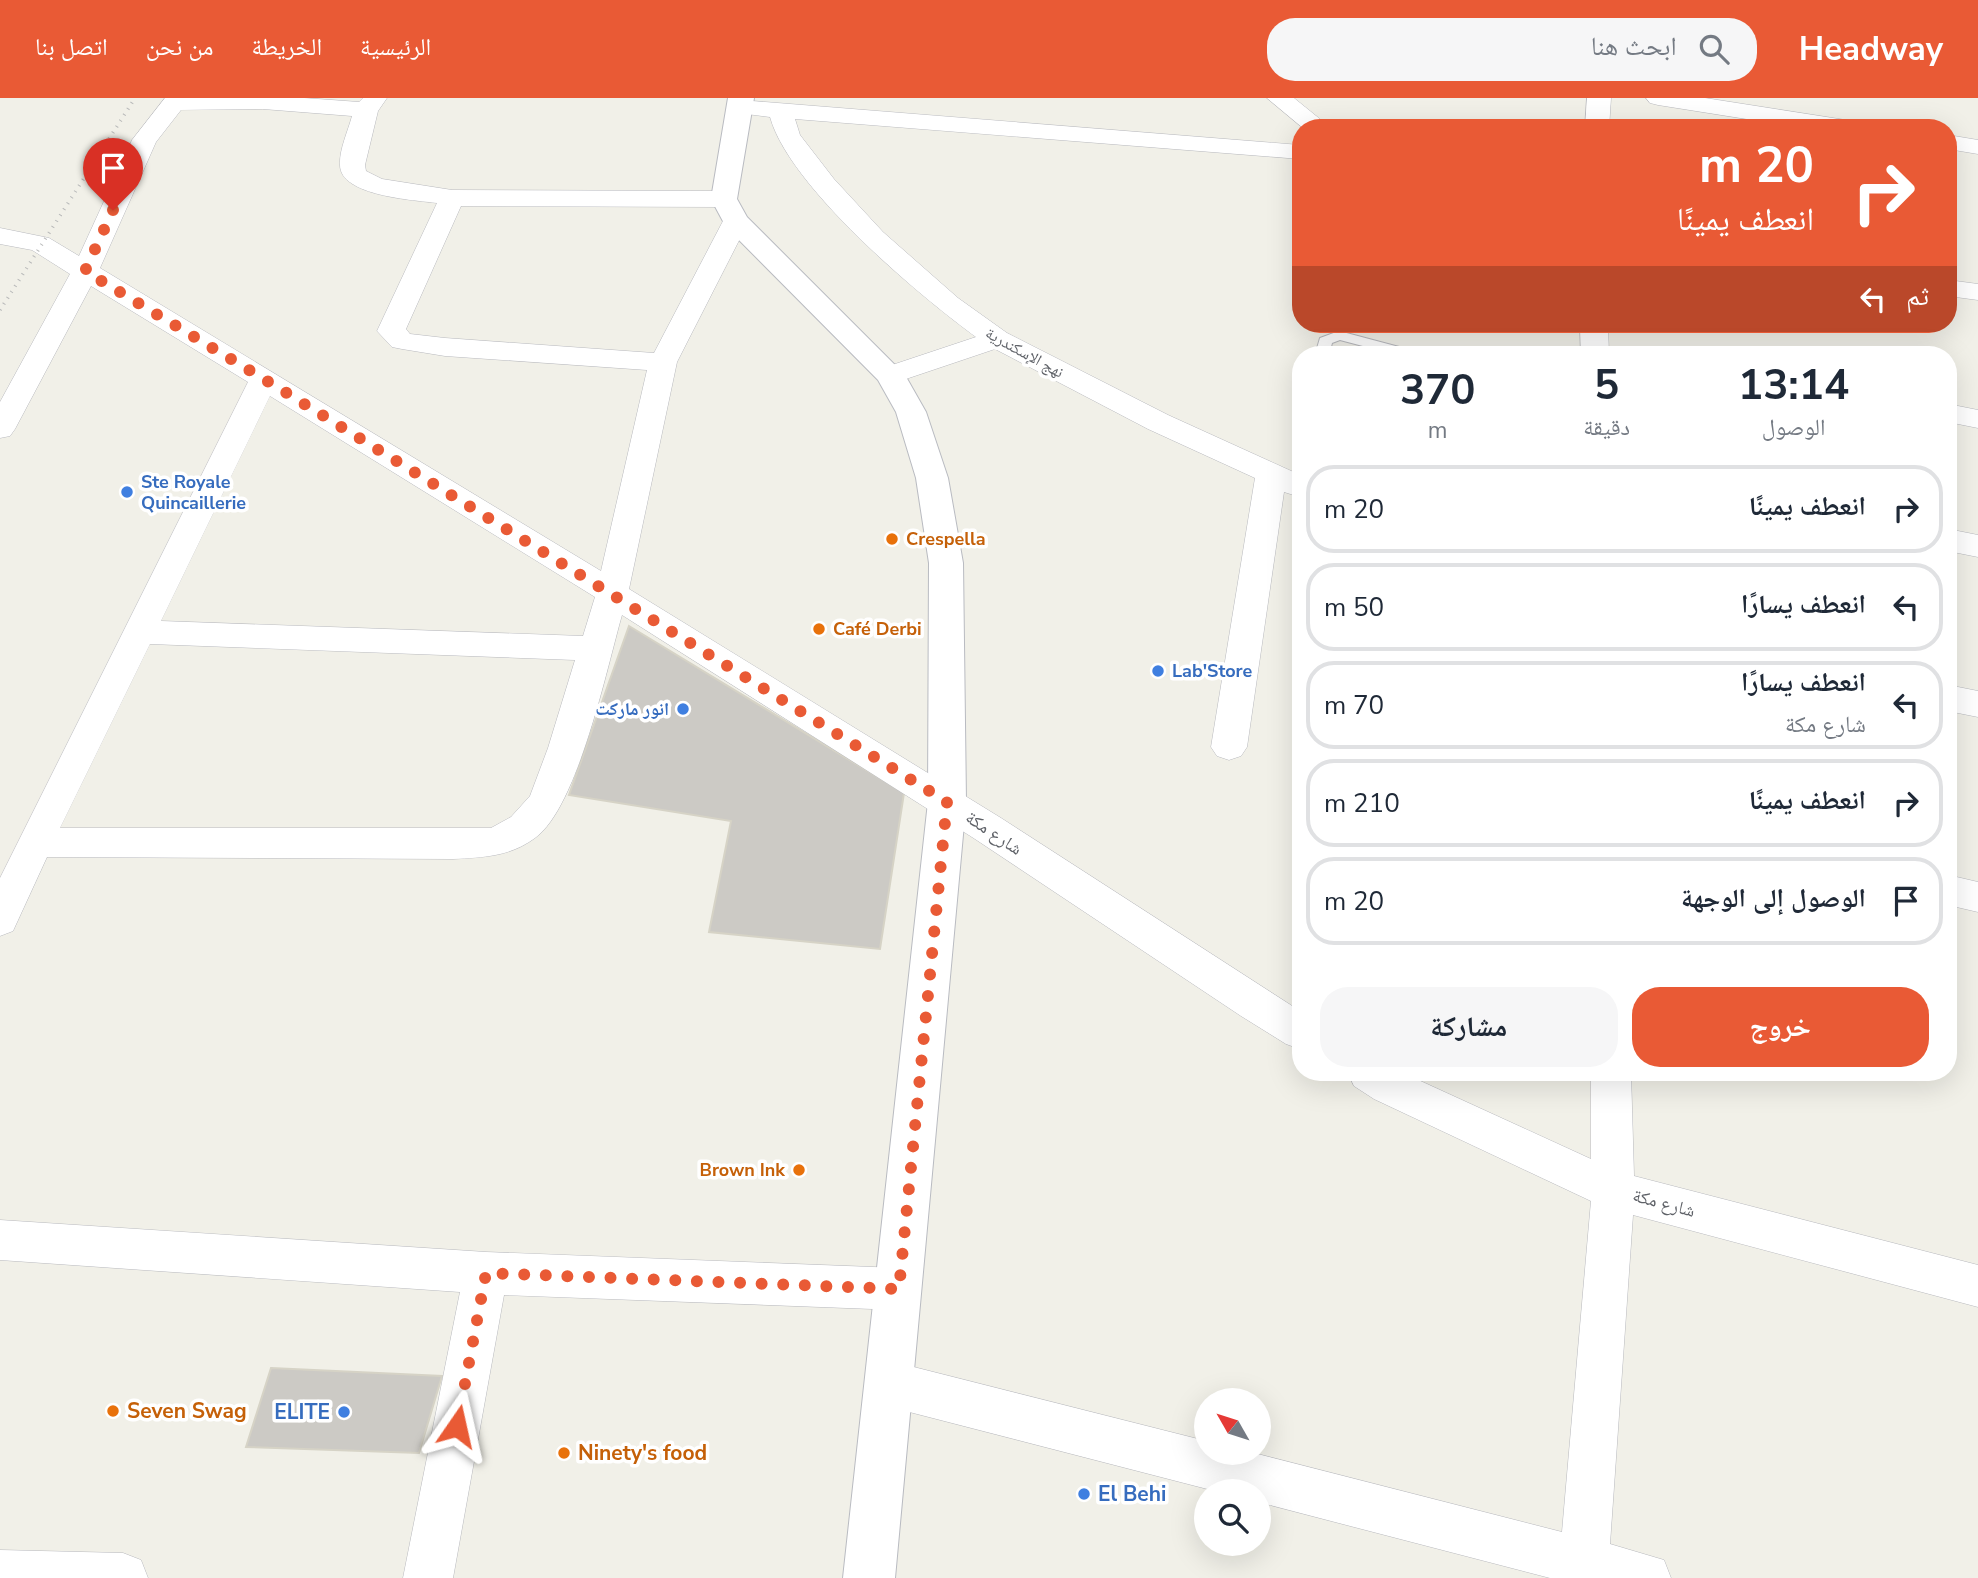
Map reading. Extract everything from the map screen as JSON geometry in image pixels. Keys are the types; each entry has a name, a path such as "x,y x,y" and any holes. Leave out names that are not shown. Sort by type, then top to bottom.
{"main road":[{"path":"740,102 730,210 890,374 911,412 932,478 946,563 947,802 869,1578"}],"street":[{"path":"1279,98 1307,119"},
{"path":"1598,119 1599,98"},
{"path":"1658,98 1794,119"},
{"path":"0,429 85,271 144,140 176,100 371,104 352,164 355,175 375,186 452,198 730,210 663,362 612,594 596,649 566,748 545,803 524,827 497,842 35,842"},
{"path":"740,102 781,111 1292,151"},
{"name":"نهج الإسكندرية","path":"781,111 788,136 825,184 874,238 948,304 998,340 1158,422 1292,483"},
{"path":"1957,144 1978,147"},
{"path":"452,198 391,331 395,337 402,341 445,347 663,362"},
{"name":"شارع مكة","path":"0,236 40,244 264,379 947,802 1220,983 1292,1027"},
{"path":"1957,289 1978,292"},
{"path":"890,374 998,340"},
{"path":"0,920 35,842 264,379"},
{"path":"1957,415 1978,419"},
{"path":"1229,747 1271,474"},
{"path":"1957,542 1978,546"},
{"path":"139,632 596,649"},
{"path":"1957,700 1978,704"},
{"path":"1957,893 1978,897"},
{"name":"شارع مكة","path":"1381,1081 1613,1190 1978,1286"},
{"path":"1583,1570 1613,1190 1611,1081"},
{"path":"0,1240 486,1273 899,1289"},
{"path":"428,1578 486,1273"},
{"path":"890,1384 1583,1570 1646,1578"},
{"path":"0,1575 123,1578"}],"lane":[{"path":"1324,346 1325,341 1339,335 1380,346"}],"building":[{"name":"انور ماركت","path":"629,626 904,793 880,949 709,932 731,821 569,795"},
{"name":"ELITE","path":"271,1368 442,1376 419,1453 246,1447"}],"railway":[{"path":"0,310 135,98"}],"place":[{"name":"Ste Royale Quincaillerie","path":"127,492"},
{"name":"Crespella","path":"892,539"},
{"name":"Café Derbi","path":"819,629"},
{"name":"Lab'Store","path":"1158,671"},
{"name":"انور ماركت","path":"683,709"},
{"name":"Brown Ink","path":"799,1170"},
{"name":"Seven Swag","path":"113,1411"},
{"name":"ELITE","path":"344,1412"},
{"name":"Ninety's food","path":"564,1453"},
{"name":"El Behi","path":"1084,1494"}],"route":[{"path":"113,210 85,271 947,802 899,1289 486,1273 457,1426"}]}
